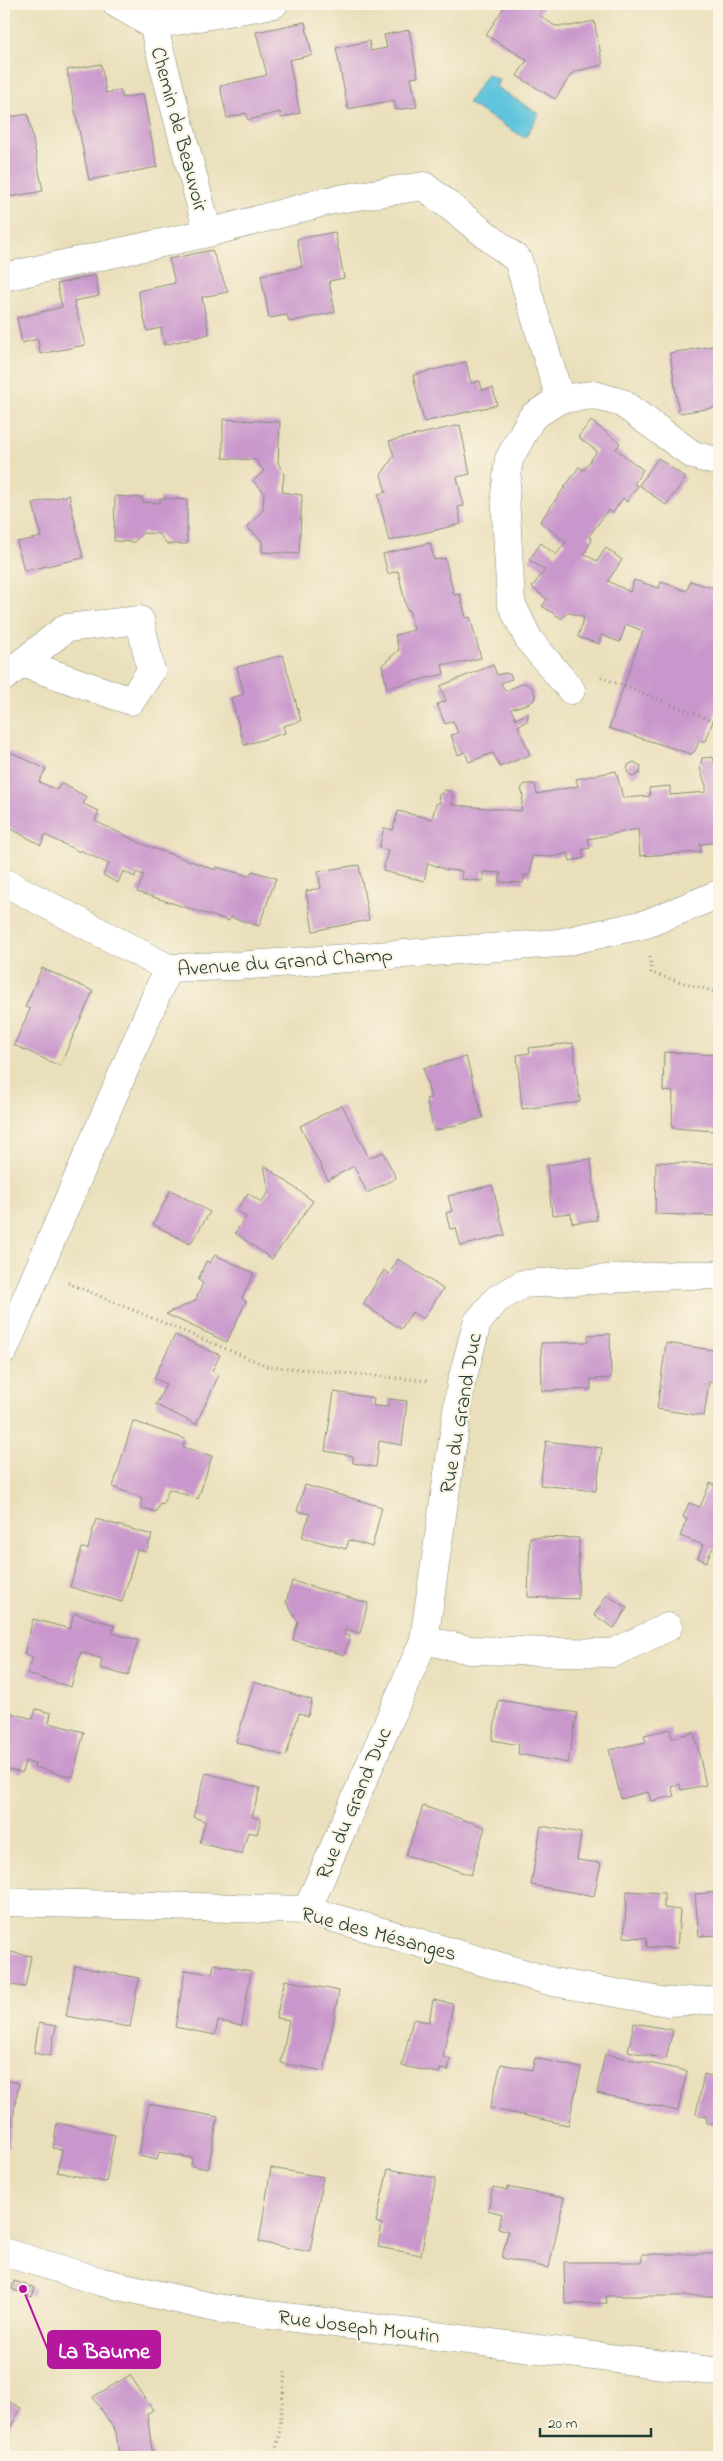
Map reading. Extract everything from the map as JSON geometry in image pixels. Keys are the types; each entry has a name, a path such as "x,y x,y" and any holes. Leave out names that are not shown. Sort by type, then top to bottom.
{"street":[{"name":"Chemin de Beauvoir","path":"117,4 153,25 274,4"},
{"name":"Chemin de Beauvoir","path":"153,25 208,233"},
{"name":"Chemin de Beauvoir","path":"4,276 208,233 332,200 424,186 518,260 560,399"},
{"path":"571,690 529,640 511,603 505,495 509,459 532,417 560,399 594,395 622,402 693,455 719,462"},
{"path":"4,882 168,968"},
{"name":"Avenue du Grand Champ","path":"4,1350 40,1271 168,968 245,965 559,943 646,924 719,894"},
{"name":"Rue du Grand Duc","path":"307,1910 424,1640 461,1384 477,1323 497,1299 523,1284 719,1274"},
{"path":"424,1640 470,1650 613,1652 668,1627"},
{"name":"Rue des Mésanges","path":"4,1902 307,1910 554,1982 667,2002 719,2000"},
{"name":"Rue Joseph Moutin","path":"4,2252 93,2280 216,2308 719,2372"}],"path":[{"path":"571,690 601,677 719,723"},
{"path":"646,924 651,973 719,993"},
{"path":"40,1271 266,1366 461,1384"},
{"path":"274,2457 279,2437 285,2372"}],"water":[{"path":"487,74 499,80 496,87 539,114 525,138 468,103"}],"building":[{"path":"506,4 541,4 544,6 539,15 555,26 571,26 594,21 603,65 573,72 555,99 517,76 527,60 486,35"},
{"path":"305,22 312,55 289,60 300,113 281,118 280,112 248,120 246,113 227,118 220,86 267,75 256,32"},
{"path":"409,30 418,77 411,78 417,107 396,110 394,100 348,109 336,48 369,41 371,51 387,48 384,35"},
{"path":"101,64 106,93 120,90 123,98 143,94 157,167 89,180 67,70"},
{"path":"28,114 43,191 4,198 4,118"},
{"path":"335,232 344,278 329,281 335,312 289,322 287,315 269,318 261,275 302,267 297,239"},
{"path":"212,250 228,292 202,297 209,334 164,345 161,328 147,331 138,291 175,283 169,259"},
{"path":"95,275 99,296 74,301 85,345 40,354 38,339 22,343 17,318 62,307 57,284"},
{"path":"719,345 719,407 679,413 670,353"},
{"path":"466,362 471,383 480,381 482,390 493,388 497,405 424,422 413,375"},
{"path":"223,419 280,422 278,463 284,474 282,492 302,495 299,554 262,552 262,541 247,527 263,510 264,492 253,481 264,471 255,460 223,458"},
{"path":"591,421 620,443 616,449 643,470 634,484 638,486 627,502 623,498 613,513 608,510 589,536 592,540 584,554 597,561 606,548 622,560 608,581 630,592 634,580 659,588 661,582 687,591 690,581 719,590 719,703 706,741 699,741 695,751 691,754 609,728 643,631 626,624 620,642 601,635 599,644 578,637 584,617 567,612 562,619 542,606 547,599 532,587 545,570 529,560 541,543 556,555 566,542 540,522 579,467 584,470 597,451 578,437"},
{"path":"460,425 470,474 457,477 464,506 458,507 461,524 389,541 378,494 386,492 381,475 394,456 389,441"},
{"path":"658,458 686,478 666,505 639,485"},
{"path":"69,495 83,558 24,571 17,542 41,537 33,503"},
{"path":"115,496 142,498 143,502 160,503 160,498 187,500 187,544 167,544 159,534 143,533 134,542 114,541"},
{"path":"430,543 434,560 445,558 454,595 460,594 466,618 470,617 481,658 456,664 442,664 444,674 387,688 382,665 399,650 395,635 414,630 409,609 407,611 398,571 388,574 383,554"},
{"path":"283,655 301,721 283,726 285,733 244,745 231,698 244,694 237,667"},
{"path":"493,665 497,675 505,673 511,675 512,679 501,683 505,691 524,683 531,686 535,694 534,700 530,703 511,709 516,719 528,713 527,721 518,726 530,755 500,767 493,753 469,762 465,752 458,755 451,735 458,733 453,721 445,724 437,704 446,701 440,686"},
{"path":"4,749 46,769 39,782 57,790 61,783 87,797 83,804 99,811 95,821 147,846 216,870 216,867 249,876 252,871 276,878 259,926 230,917 229,921 137,892 144,875 136,872 135,877 123,871 118,883 103,875 109,864 45,835 41,845 4,825"},
{"path":"713,757 716,769 719,769 719,842 700,844 701,852 640,856 638,829 588,839 590,848 582,850 584,858 570,861 568,853 552,857 532,856 530,875 524,875 523,883 499,882 501,873 483,872 483,881 461,879 462,871 447,870 428,863 424,881 383,871 388,850 379,848 384,828 393,830 398,811 432,819 436,804 440,802 438,796 445,790 450,791 453,796 452,805 521,811 523,795 521,789 525,784 535,784 537,794 578,786 576,779 616,771 623,798 650,796 649,788 670,786 670,795 706,792 706,786 700,769 702,758"},
{"path":"634,762 641,766 640,773 633,777 627,772 628,765"},
{"path":"359,865 369,920 313,931 306,891 321,888 318,871"},
{"path":"42,968 93,991 60,1066 14,1045 30,1009 25,1007"},
{"path":"573,1043 580,1102 522,1109 517,1055 530,1053 529,1048"},
{"path":"664,1052 719,1055 716,1131 672,1128 673,1092 663,1091"},
{"path":"466,1057 483,1118 434,1131 426,1099 431,1098 423,1068"},
{"path":"342,1105 369,1158 383,1152 396,1178 367,1193 354,1166 328,1180 300,1126"},
{"path":"591,1159 597,1220 572,1223 571,1213 552,1215 547,1165"},
{"path":"656,1162 719,1164 719,1216 655,1214"},
{"path":"264,1165 313,1201 272,1259 235,1233 246,1217 237,1210 248,1193 261,1202 269,1192"},
{"path":"492,1185 505,1235 461,1246 456,1228 450,1229 446,1213 452,1211 448,1196"},
{"path":"171,1190 210,1212 190,1244 153,1224"},
{"path":"215,1255 254,1273 242,1298 246,1301 227,1342 166,1314 195,1301 203,1283 198,1280 206,1261 210,1263"},
{"path":"398,1259 443,1289 423,1319 412,1312 401,1329 363,1304 384,1270 389,1274"},
{"path":"610,1334 611,1378 591,1379 591,1389 542,1391 541,1343 588,1342 588,1335"},
{"path":"175,1335 220,1355 212,1371 219,1375 196,1424 156,1405 166,1384 154,1378"},
{"path":"666,1343 719,1351 718,1382 709,1382 704,1416 657,1409"},
{"path":"334,1392 374,1398 373,1406 388,1407 389,1399 407,1401 402,1445 379,1441 376,1467 353,1463 353,1456 325,1451"},
{"path":"133,1421 185,1439 183,1447 212,1456 198,1499 169,1489 163,1504 160,1503 156,1512 140,1507 142,1498 113,1487"},
{"path":"546,1441 602,1448 596,1491 540,1485"},
{"path":"710,1483 719,1487 719,1552 712,1549 706,1562 698,1558 703,1545 680,1536 687,1519 683,1517 689,1503 700,1507"},
{"path":"305,1485 382,1507 372,1547 349,1540 346,1549 302,1537 310,1514 297,1511"},
{"path":"96,1519 152,1535 146,1552 137,1550 122,1602 70,1587 82,1548 88,1549"},
{"path":"530,1537 579,1538 578,1599 528,1597"},
{"path":"292,1581 368,1603 360,1633 346,1629 344,1635 350,1636 344,1655 293,1640 298,1622 286,1602"},
{"path":"607,1595 627,1608 614,1628 594,1615"},
{"path":"74,1613 114,1625 112,1633 138,1640 128,1676 100,1668 102,1659 81,1652 71,1687 27,1674 33,1657 24,1654 33,1619 70,1629"},
{"path":"254,1682 312,1700 308,1716 299,1713 286,1756 236,1742"},
{"path":"499,1700 577,1713 568,1763 518,1754 519,1745 492,1740"},
{"path":"36,1709 51,1713 49,1723 84,1732 73,1777 34,1767 35,1764 25,1761 22,1773 4,1768 4,1711 33,1719"},
{"path":"670,1729 672,1738 694,1732 706,1785 681,1790 680,1784 671,1786 674,1796 651,1801 648,1792 621,1799 609,1750 646,1742 644,1735"},
{"path":"206,1773 260,1788 252,1817 261,1819 257,1834 248,1832 242,1854 200,1843 205,1821 193,1817"},
{"path":"423,1806 485,1827 471,1875 406,1855"},
{"path":"541,1826 581,1833 577,1860 601,1863 594,1896 531,1885"},
{"path":"627,1891 664,1893 664,1908 680,1910 677,1948 647,1947 646,1938 624,1937"},
{"path":"719,1892 719,1935 699,1936 695,1894"},
{"path":"10,1952 31,1956 25,1987 4,1984 4,1964 7,1965"},
{"path":"214,1964 251,1971 242,2026 218,2021 215,2035 175,2027 185,1970 212,1974"},
{"path":"75,1966 139,1978 130,2027 66,2016"},
{"path":"285,1980 339,1991 324,2071 281,2063 289,2020 276,2018"},
{"path":"433,2000 453,2004 443,2057 450,2059 448,2071 440,2069 439,2073 402,2066 413,2019 429,2022"},
{"path":"39,2023 56,2026 50,2056 34,2053"},
{"path":"634,2023 673,2030 666,2059 628,2051"},
{"path":"605,2054 687,2071 678,2111 597,2093"},
{"path":"535,2058 581,2068 568,2125 490,2108 501,2064 532,2070"},
{"path":"704,2074 719,2078 719,2126 707,2123 706,2117 696,2114"},
{"path":"4,2080 19,2083 8,2148 4,2148"},
{"path":"149,2104 218,2117 208,2169 191,2166 192,2158 159,2152 157,2160 139,2156"},
{"path":"57,2123 115,2135 106,2182 57,2172 62,2150 53,2148"},
{"path":"271,2168 323,2177 310,2252 259,2242"},
{"path":"388,2169 436,2178 421,2255 378,2247 382,2224 376,2222"},
{"path":"493,2187 507,2190 507,2187 564,2198 549,2268 502,2258 508,2231 498,2228 502,2214 488,2210"},
{"path":"642,2254 719,2254 719,2296 606,2296 607,2303 565,2304 564,2262 642,2262"},
{"path":"14,2281 35,2288 32,2297 12,2289"},
{"path":"130,2375 153,2410 147,2414 153,2457 119,2457 116,2432 93,2397"},
{"path":"4,2399 21,2408 4,2439"}],"place":[{"name":"La Baume","path":"23,2289"}]}
